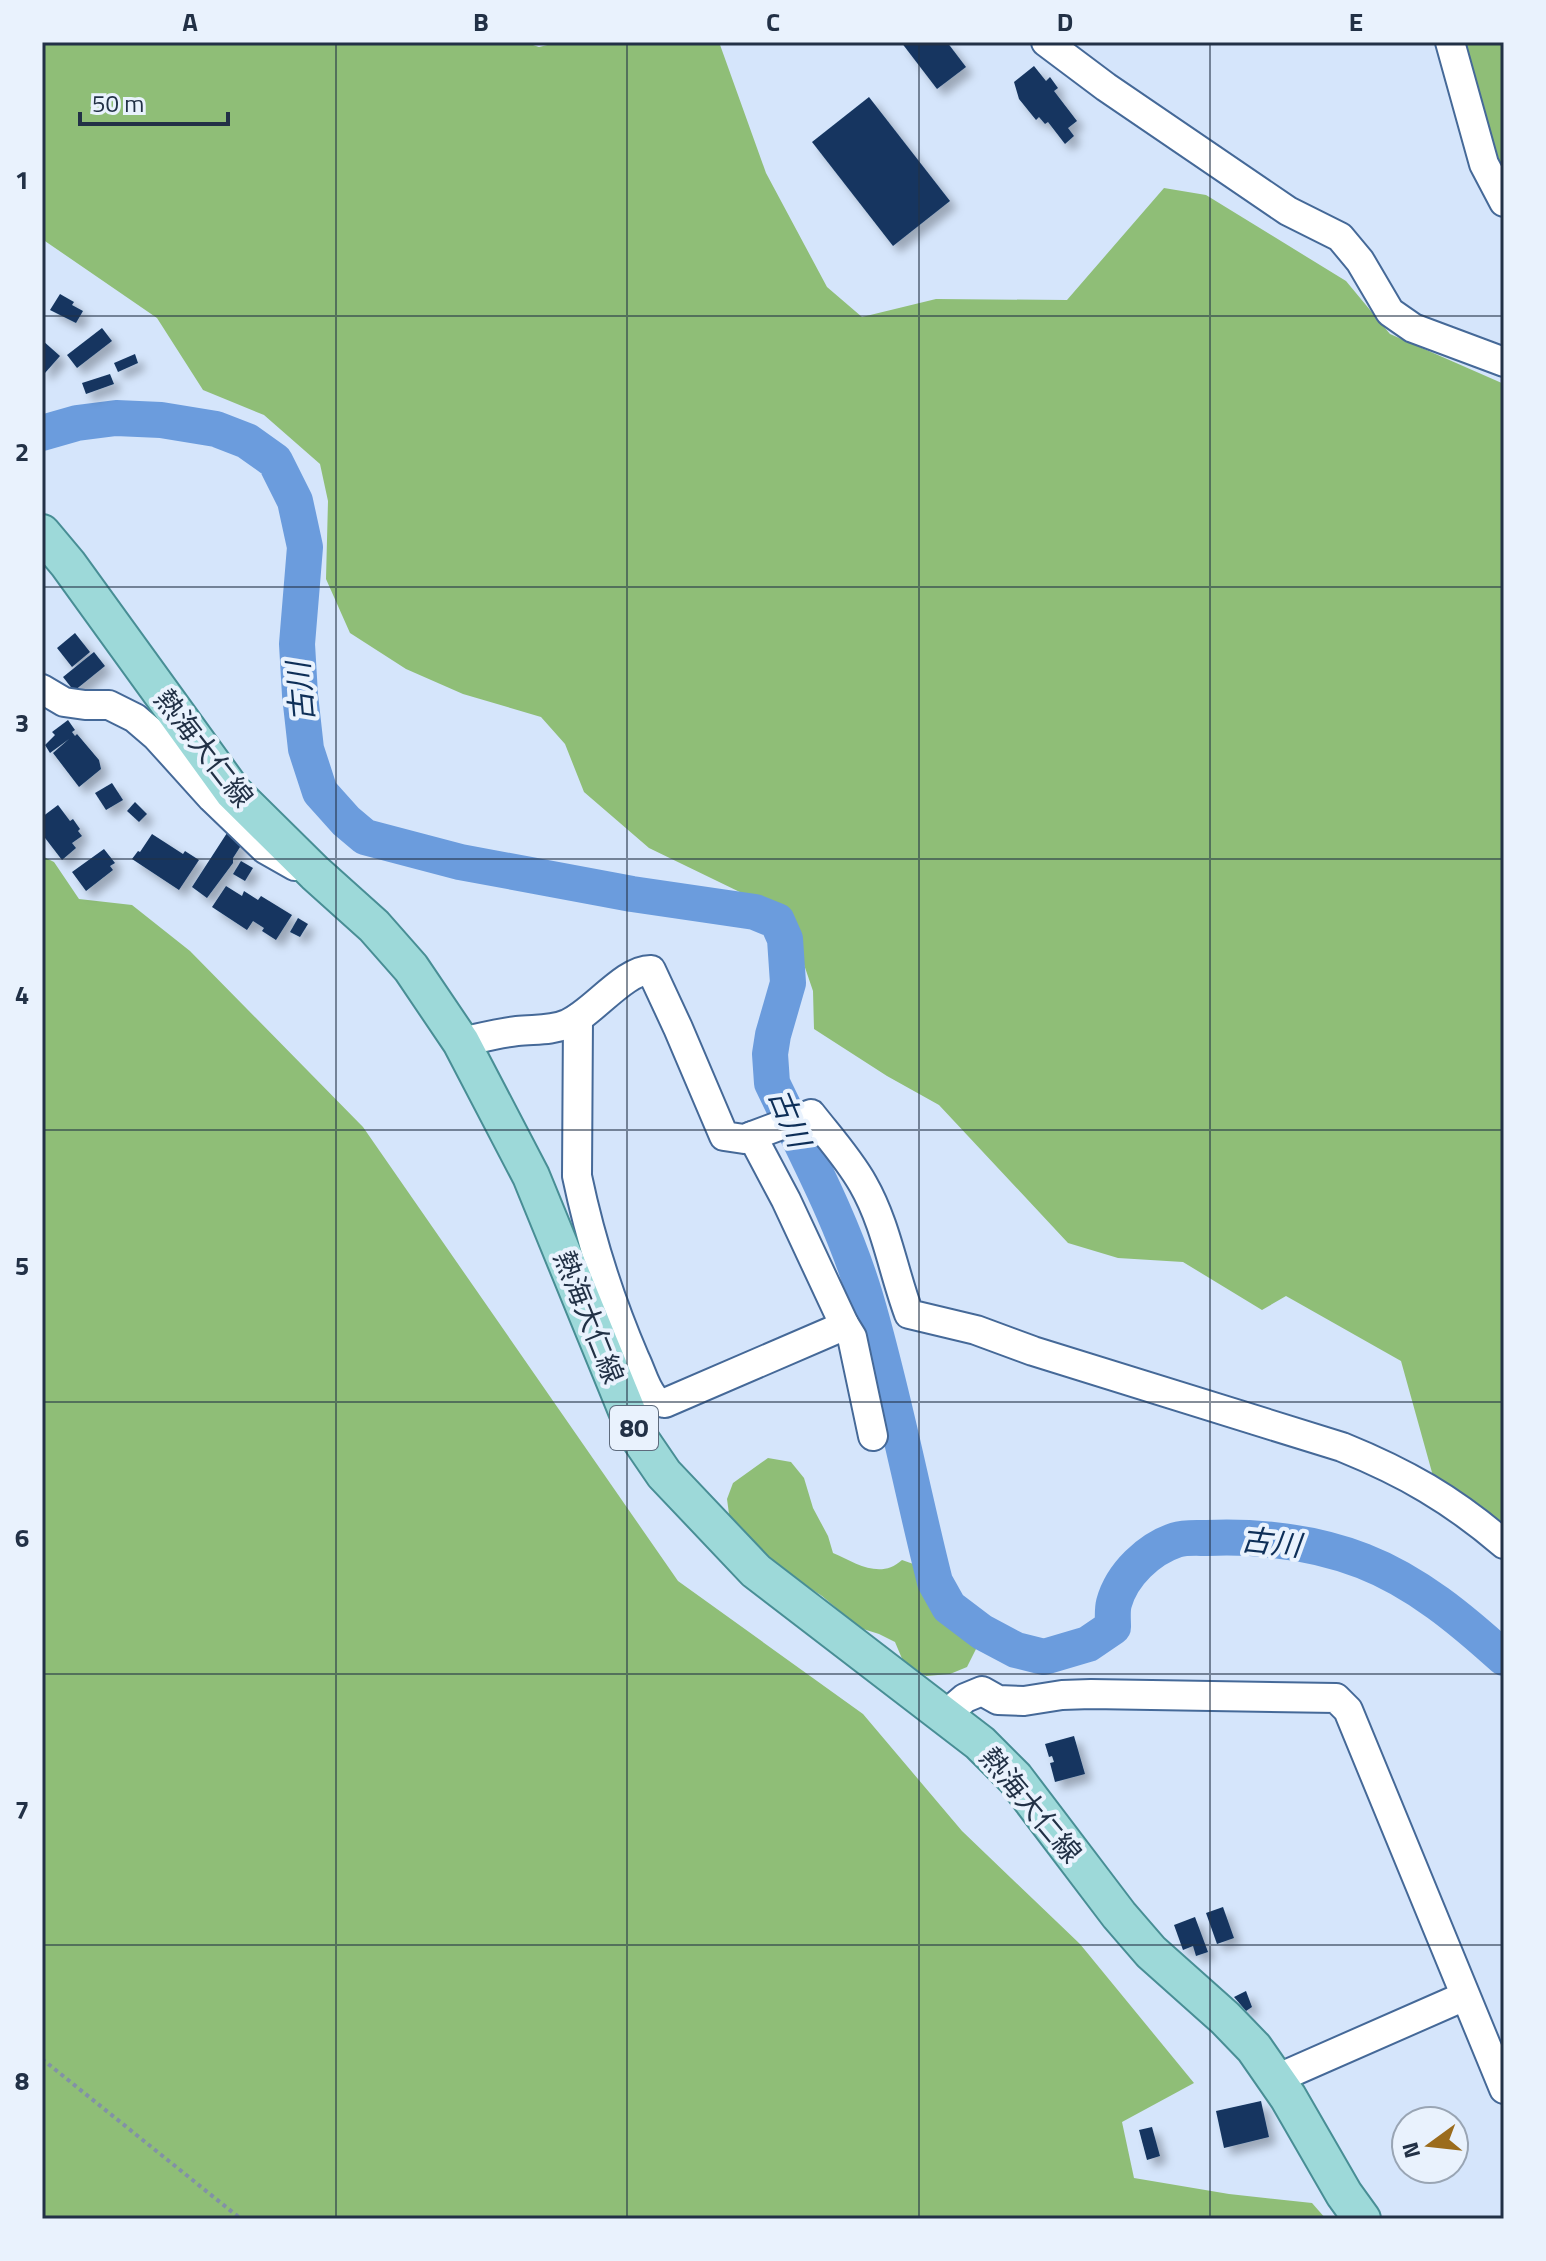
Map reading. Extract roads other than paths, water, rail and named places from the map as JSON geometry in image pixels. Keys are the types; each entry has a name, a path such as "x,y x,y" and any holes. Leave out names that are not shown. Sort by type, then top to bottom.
{"main road":[{"name":"熱海大仁線","path":"42,533 68,564 233,792 374,926 402,958 461,1042 531,1176 636,1433 664,1474 756,1571 980,1743 1015,1778 1143,1943 1254,2048 1362,2219"}],"street":[{"path":"1046,42 1106,87 1288,211 1340,237 1360,261 1390,312 1413,328 1504,362"},
{"path":"1450,42 1484,164 1504,202"},
{"path":"42,689 64,702 109,705 125,712 156,736 212,798 265,849 315,873"},
{"path":"461,1042 569,1024 643,970 651,970 724,1136 744,1139 811,1114 844,1156 863,1185 882,1229 909,1314 976,1330 1033,1351 1342,1447 1426,1487 1468,1513 1504,1544"},
{"path":"578,1018 577,1176 598,1255 623,1330 655,1399 665,1403 844,1324"},
{"path":"758,1133 786,1200 852,1337 873,1436"},
{"path":"944,1716 965,1698 982,1691 998,1700 1024,1701 1091,1694 1336,1698 1348,1710 1504,2089"},
{"path":"1276,2079 1465,1996"}],"waterway":[{"name":"古川","path":"42,433 77,423 116,418 161,420 216,429 247,441 275,461 295,501 305,547 297,644 306,749 320,792 365,837 460,862 632,894 755,912 777,921 785,939 788,983 773,1035 770,1054 772,1083 823,1188 856,1268 884,1367 935,1582 949,1607 982,1632 1016,1650 1044,1657 1088,1644 1113,1627 1114,1603 1123,1582 1147,1556 1166,1544 1187,1538 1266,1539 1344,1554 1383,1570 1438,1603 1504,1658"}]}
